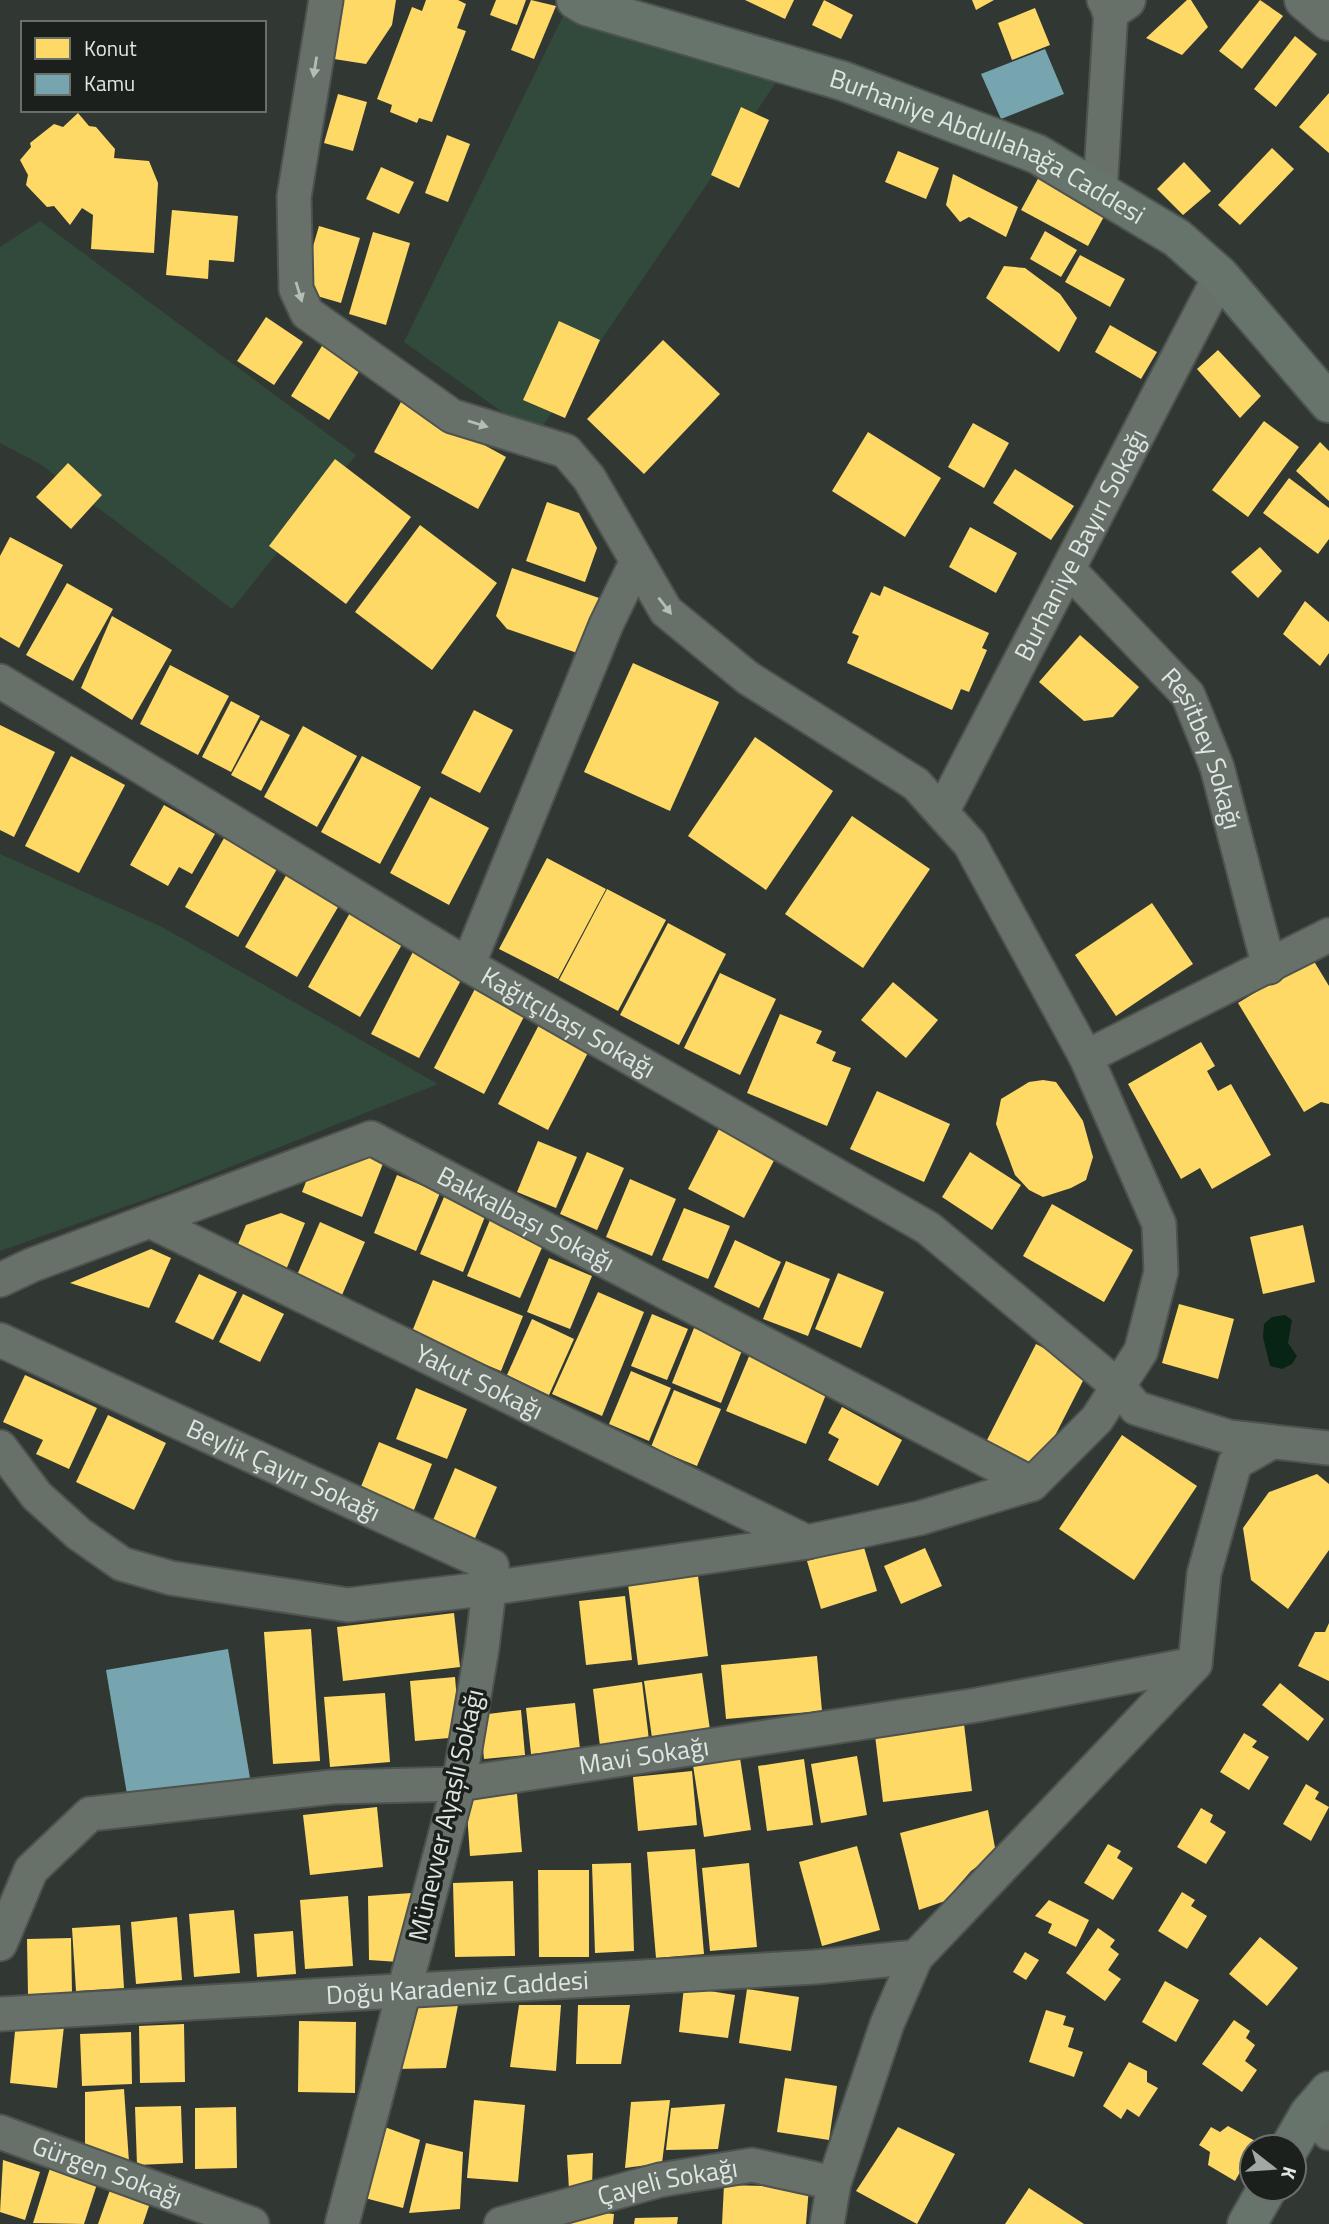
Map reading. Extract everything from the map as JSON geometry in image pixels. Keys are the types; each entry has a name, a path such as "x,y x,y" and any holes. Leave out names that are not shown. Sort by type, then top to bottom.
{"main road":[{"name":"Burhaniye Abdullahağa Caddesi","path":"576,0 586,6 843,81 1037,155 1177,238 1220,276 1329,403"},
{"path":"1303,2133 1322,2113"},
{"path":"1247,2224 1259,2203"}],"street":[{"path":"0,1447 37,1496 79,1534 122,1564 171,1578 348,1605 491,1588 807,1542 920,1518 1032,1484 1097,1419 1141,1351 1161,1272 1159,1224 1086,1057 970,844 942,812 916,784 737,670 666,611 636,563 601,497 566,451 452,416 307,313 296,289 294,197 326,0"},
{"path":"1304,0 1329,21"},
{"path":"1100,192 1114,4"},
{"name":"Burhaniye Bayırı Sokağı","path":"942,812 1220,276"},
{"path":"468,965 606,625 636,563"},
{"name":"Reşitbey Sokağı","path":"1068,569 1188,695 1217,767 1269,967"},
{"name":"Kağıtçıbaşı Sokağı","path":"0,681 468,965 928,1228 1119,1387 1136,1408 1228,1437 1329,1448"},
{"path":"1086,1057 1329,935"},
{"name":"Bakkalbaşı Sokağı","path":"0,1280 78,1247 152,1222 371,1138 1032,1484"},
{"name":"Yakut Sokağı","path":"152,1222 807,1542"},
{"name":"Beylik Çayırı Sokağı","path":"0,1340 492,1566 491,1588"},
{"path":"827,2224 834,2183 887,2024 916,1957 1195,1664 1204,1574 1235,1463 1272,1442"},
{"name":"Münevver Ayaşlı Sokağı","path":"342,2224 459,1784 491,1588"},
{"name":"Mavi Sokağı","path":"0,1944 31,1870 90,1814 332,1787 459,1784 977,1705 1195,1664"},
{"name":"Doğu Karadeniz Caddesi","path":"0,2014 815,1967 916,1957"},
{"name":"Gürgen Sokağı","path":"0,2132 252,2224"},
{"name":"Çayeli Sokağı","path":"501,2224 660,2180 752,2165 834,2183"}],"shaded area":[{"path":"564,14 777,81 536,436 404,342"},
{"path":"40,221 356,455 232,609 40,464 0,443 0,247"},
{"path":"0,854 162,927 438,1084 172,1190 0,1251"},
{"path":"1285,1315 1292,1320 1288,1343 1297,1356 1292,1364 1282,1369 1270,1366 1263,1337 1264,1324 1272,1317"}],"building: Konut":[{"path":"344,0 396,0 392,25 366,64 334,59"},
{"path":"426,0 458,0 466,4 457,28 466,31 432,122 419,118 417,123 390,112 392,105 377,99 412,7 422,11"},
{"path":"496,0 526,0 517,25 490,15"},
{"path":"531,0 556,6 534,59 511,50"},
{"path":"745,0 794,0 785,19"},
{"path":"824,0 853,15 841,39 812,25"},
{"path":"972,0 994,0 976,10"},
{"path":"1187,0 1191,0 1208,27 1182,55 1146,38"},
{"path":"1260,0 1283,16 1242,69 1219,51"},
{"path":"1035,8 1050,45 1012,60 998,23"},
{"path":"1295,36 1317,54 1276,107 1254,89"},
{"path":"1329,93 1329,153 1299,127"},
{"path":"338,94 367,102 353,151 324,143"},
{"path":"741,107 769,120 739,188 711,175"},
{"path":"78,113 89,126 96,127 115,149 114,158 149,161 158,183 154,253 91,249 93,215 82,208 70,225 54,206 47,207 26,185 28,175 20,160 31,147 30,143 54,124 63,127"},
{"path":"447,135 470,144 448,202 425,193"},
{"path":"1272,148 1294,169 1240,225 1218,205"},
{"path":"898,151 939,168 926,199 885,182"},
{"path":"1184,162 1211,191 1183,215 1157,189"},
{"path":"381,167 414,182 399,214 366,199"},
{"path":"953,174 1018,207 1006,237 969,217 960,222 946,205"},
{"path":"1040,175 1107,211 1088,246 1021,210"},
{"path":"172,210 238,216 234,262 209,260 208,279 166,275"},
{"path":"319,226 360,238 341,303 300,291"},
{"path":"1045,231 1077,250 1061,277 1030,259"},
{"path":"373,232 410,243 386,325 349,314"},
{"path":"1080,255 1125,279 1110,307 1065,282"},
{"path":"1004,266 1025,268 1060,294 1077,318 1059,352 986,298"},
{"path":"266,317 303,342 274,385 237,361"},
{"path":"559,321 600,340 565,418 523,400"},
{"path":"1110,325 1157,352 1141,379 1095,352"},
{"path":"663,340 720,394 644,474 587,419"},
{"path":"325,341 363,365 329,420 291,396"},
{"path":"1218,350 1261,396 1240,418 1197,369"},
{"path":"402,400 506,457 478,509 374,452"},
{"path":"1264,421 1299,447 1248,517 1212,490"},
{"path":"973,423 1009,443 984,488 948,467"},
{"path":"868,432 941,478 905,537 832,491"},
{"path":"1320,442 1329,451 1329,501 1296,471"},
{"path":"335,459 411,517 346,604 269,546"},
{"path":"68,463 102,495 71,529 36,497"},
{"path":"1015,469 1074,506 1051,540 993,503"},
{"path":"1289,478 1329,508 1329,539 1318,554 1263,513"},
{"path":"547,502 579,513 597,548 585,582 526,561"},
{"path":"420,525 497,583 432,670 355,612"},
{"path":"970,527 1017,553 996,593 949,567"},
{"path":"10,537 63,565 19,648 0,637 0,556"},
{"path":"1260,547 1282,571 1258,598 1231,572"},
{"path":"512,568 602,599 583,655 507,629 496,616"},
{"path":"67,583 113,609 73,681 26,655"},
{"path":"884,586 989,633 982,648 987,650 969,692 961,689 952,710 847,663 859,636 852,633 871,592 880,596"},
{"path":"1305,601 1329,622 1329,653 1320,666 1283,634"},
{"path":"112,616 172,650 132,720 81,688"},
{"path":"1080,635 1139,687 1113,717 1084,721 1039,682"},
{"path":"633,663 719,702 670,811 584,772"},
{"path":"170,665 229,696 198,755 140,724"},
{"path":"231,701 260,716 231,772 202,757"},
{"path":"474,710 513,730 480,793 441,773"},
{"path":"261,720 290,735 261,791 231,775"},
{"path":"0,725 55,752 14,837 0,830"},
{"path":"303,726 357,756 317,827 264,797"},
{"path":"755,737 833,791 766,890 688,836"},
{"path":"71,756 125,785 79,873 25,846"},
{"path":"362,756 421,787 380,864 321,832"},
{"path":"430,797 489,828 449,905 390,873"},
{"path":"164,805 215,834 192,874 179,867 168,886 130,865"},
{"path":"852,816 930,869 863,968 785,914"},
{"path":"228,831 281,862 238,937 185,907"},
{"path":"547,858 606,889 558,979 499,949"},
{"path":"288,872 341,902 297,977 245,947"},
{"path":"607,889 666,920 618,1011 559,980"},
{"path":"1152,903 1193,964 1116,1016 1075,955"},
{"path":"351,911 404,941 360,1017 308,987"},
{"path":"668,923 726,954 679,1045 620,1015"},
{"path":"417,944 466,971 419,1058 371,1034"},
{"path":"1312,958 1329,986 1329,1104 1321,1102 1304,1112 1238,1003"},
{"path":"720,973 776,999 740,1075 684,1048"},
{"path":"479,981 529,1007 484,1094 434,1068"},
{"path":"893,982 938,1020 906,1058 861,1020"},
{"path":"780,1014 822,1031 816,1043 836,1052 832,1061 851,1068 827,1126 747,1093"},
{"path":"543,1017 593,1043 548,1130 498,1104"},
{"path":"1201,1042 1215,1066 1207,1071 1218,1091 1231,1084 1271,1155 1212,1189 1200,1168 1181,1179 1128,1084"},
{"path":"1029,1082 1056,1082 1083,1121 1093,1157 1086,1180 1043,1197 1029,1190 1015,1175 996,1124 1001,1099"},
{"path":"877,1091 950,1124 924,1182 850,1149"},
{"path":"723,1121 780,1149 744,1218 688,1189"},
{"path":"538,1141 577,1157 556,1208 517,1192"},
{"path":"364,1152 384,1161 362,1217 302,1192 311,1169"},
{"path":"587,1152 624,1168 597,1230 560,1214"},
{"path":"970,1152 1021,1185 992,1230 942,1197"},
{"path":"397,1175 440,1193 416,1251 374,1233"},
{"path":"630,1179 676,1199 652,1256 606,1237"},
{"path":"444,1197 486,1214 463,1272 420,1254"},
{"path":"1052,1204 1133,1250 1104,1302 1023,1256"},
{"path":"684,1208 730,1226 708,1279 662,1260"},
{"path":"281,1213 305,1223 286,1270 236,1249 246,1225"},
{"path":"490,1220 544,1243 520,1298 467,1276"},
{"path":"320,1222 365,1242 342,1295 297,1275"},
{"path":"1303,1225 1315,1282 1263,1294 1250,1237"},
{"path":"735,1240 781,1262 759,1308 714,1287"},
{"path":"151,1249 171,1258 149,1308 70,1283"},
{"path":"549,1258 592,1276 570,1329 527,1312"},
{"path":"786,1261 830,1279 808,1336 763,1319"},
{"path":"838,1273 884,1292 861,1348 815,1329"},
{"path":"199,1274 237,1292 213,1340 175,1322"},
{"path":"433,1280 523,1316 501,1371 411,1334"},
{"path":"598,1292 644,1312 602,1416 552,1394"},
{"path":"243,1294 284,1314 260,1362 219,1342"},
{"path":"1179,1304 1234,1319 1218,1379 1162,1363"},
{"path":"652,1314 688,1329 667,1380 631,1366"},
{"path":"532,1319 574,1339 549,1395 507,1375"},
{"path":"694,1328 743,1348 721,1403 672,1383"},
{"path":"1036,1344 1088,1371 1037,1471 985,1444"},
{"path":"750,1354 829,1387 806,1444 726,1411"},
{"path":"631,1371 671,1388 649,1441 609,1424"},
{"path":"25,1375 97,1408 69,1469 36,1454 43,1440 3,1422"},
{"path":"416,1388 467,1409 447,1459 396,1439"},
{"path":"674,1390 721,1409 697,1466 651,1447"},
{"path":"842,1407 902,1440 878,1486 828,1460 839,1439 828,1433"},
{"path":"108,1415 166,1443 134,1510 76,1482"},
{"path":"1122,1435 1197,1486 1134,1580 1059,1529"},
{"path":"379,1442 432,1464 412,1515 358,1494"},
{"path":"455,1468 497,1487 473,1543 431,1525"},
{"path":"1317,1474 1329,1484 1329,1550 1288,1609 1251,1580 1243,1528 1269,1492"},
{"path":"863,1544 877,1591 821,1609 807,1561"},
{"path":"925,1548 942,1586 901,1604 884,1566"},
{"path":"698,1576 708,1656 638,1665 628,1584"},
{"path":"625,1596 632,1660 586,1665 579,1601"},
{"path":"454,1613 460,1667 343,1681 337,1627"},
{"path":"1329,1623 1329,1681 1298,1666 1315,1632 1325,1632"},
{"path":"311,1629 320,1761 273,1764 264,1632"},
{"path":"817,1656 822,1711 726,1719 721,1665"},
{"path":"702,1673 710,1730 652,1738 644,1681"},
{"path":"455,1677 460,1737 415,1741 410,1681"},
{"path":"642,1682 649,1740 600,1746 593,1689"},
{"path":"1280,1683 1324,1719 1308,1741 1262,1705"},
{"path":"385,1693 390,1762 330,1767 324,1697"},
{"path":"575,1703 580,1749 531,1754 526,1708"},
{"path":"521,1710 525,1755 484,1759 480,1715"},
{"path":"964,1724 972,1791 883,1802 875,1735"},
{"path":"1244,1733 1257,1741 1252,1747 1269,1757 1249,1790 1220,1772"},
{"path":"857,1756 867,1815 821,1823 811,1764"},
{"path":"740,1758 751,1830 704,1837 693,1765"},
{"path":"804,1759 813,1825 767,1831 758,1766"},
{"path":"692,1771 697,1825 638,1831 633,1777"},
{"path":"1306,1784 1319,1792 1315,1799 1329,1807 1311,1841 1283,1824"},
{"path":"517,1794 522,1852 470,1856 466,1798"},
{"path":"377,1807 383,1867 310,1875 303,1815"},
{"path":"1201,1808 1213,1815 1210,1822 1226,1832 1206,1864 1177,1847"},
{"path":"988,1810 996,1853 971,1871 945,1901 919,1910 900,1833"},
{"path":"1108,1844 1121,1851 1117,1858 1133,1868 1113,1900 1084,1883"},
{"path":"857,1846 880,1930 822,1946 799,1862"},
{"path":"695,1849 704,1954 656,1958 647,1852"},
{"path":"631,1863 634,1951 595,1953 592,1864"},
{"path":"749,1863 757,1947 710,1951 702,1868"},
{"path":"538,1870 589,1870 589,1957 539,1957"},
{"path":"513,1881 515,1956 455,1957 453,1883"},
{"path":"1182,1892 1195,1900 1191,1906 1207,1916 1187,1949 1158,1931"},
{"path":"412,1893 399,1962 369,1960 368,1896"},
{"path":"348,1896 353,1966 305,1969 300,1900"},
{"path":"1049,1900 1089,1920 1076,1947 1048,1933 1052,1924 1035,1916"},
{"path":"234,1910 240,1973 194,1977 189,1914"},
{"path":"177,1917 182,1980 136,1984 131,1922"},
{"path":"120,1925 124,1988 76,1991 72,1928"},
{"path":"1098,1928 1115,1940 1110,1947 1119,1954 1108,1970 1121,1979 1105,2001 1066,1973"},
{"path":"293,1931 296,1974 257,1977 254,1934"},
{"path":"1260,1937 1298,1968 1267,2006 1229,1974"},
{"path":"71,1938 72,1994 28,1995 27,1939"},
{"path":"1025,1952 1039,1960 1026,1980 1013,1972"},
{"path":"1165,1981 1199,2000 1176,2042 1142,2022"},
{"path":"684,1987 735,1995 728,2038 679,2032"},
{"path":"747,1989 799,1997 791,2051 739,2043"},
{"path":"411,2004 458,2005 446,2068 395,2069"},
{"path":"519,2005 561,2005 556,2071 510,2067"},
{"path":"578,2005 630,2005 621,2064 576,2064"},
{"path":"1046,2010 1066,2016 1063,2025 1074,2028 1068,2047 1083,2052 1074,2077 1029,2062"},
{"path":"1234,2020 1250,2031 1246,2038 1255,2045 1245,2061 1257,2070 1242,2092 1202,2064"},
{"path":"16,2021 64,2026 57,2088 10,2083"},
{"path":"299,2021 356,2022 355,2093 298,2092"},
{"path":"184,2024 185,2082 140,2083 139,2026"},
{"path":"131,2032 132,2084 82,2086 80,2034"},
{"path":"1129,2062 1147,2071 1147,2082 1158,2088 1139,2117 1127,2109 1121,2119 1103,2106"},
{"path":"785,2078 837,2086 829,2140 777,2132"},
{"path":"124,2089 129,2162 85,2148 85,2092"},
{"path":"474,2100 525,2105 518,2182 467,2178"},
{"path":"670,2100 662,2163 625,2168 631,2102"},
{"path":"725,2104 718,2149 666,2150 671,2108"},
{"path":"181,2106 183,2163 137,2165 135,2107"},
{"path":"236,2107 237,2168 195,2169 195,2108"},
{"path":"382,2126 420,2140 403,2208 361,2197"},
{"path":"1228,2126 1241,2133 1238,2133 1238,2176 1235,2181 1208,2165 1210,2152 1199,2145 1211,2127 1220,2132"},
{"path":"898,2127 955,2154 917,2224 856,2191"},
{"path":"426,2143 463,2152 460,2209 409,2213"},
{"path":"593,2153 592,2187 569,2189 567,2155"},
{"path":"3,2160 40,2172 25,2220 0,2212"},
{"path":"51,2165 98,2181 84,2224 33,2223"},
{"path":"724,2185 809,2187 806,2224 722,2224"},
{"path":"1029,2188 1084,2224 1005,2224"},
{"path":"110,2190 150,2203 143,2224 98,2224"},
{"path":"569,2210 614,2214 613,2224 568,2224"},
{"path":"678,2217 677,2224 634,2224 635,2218"}],"building: Kamu":[{"path":"1045,49 1064,94 1001,119 981,74"},
{"path":"228,1649 250,1778 128,1800 106,1670"}]}
